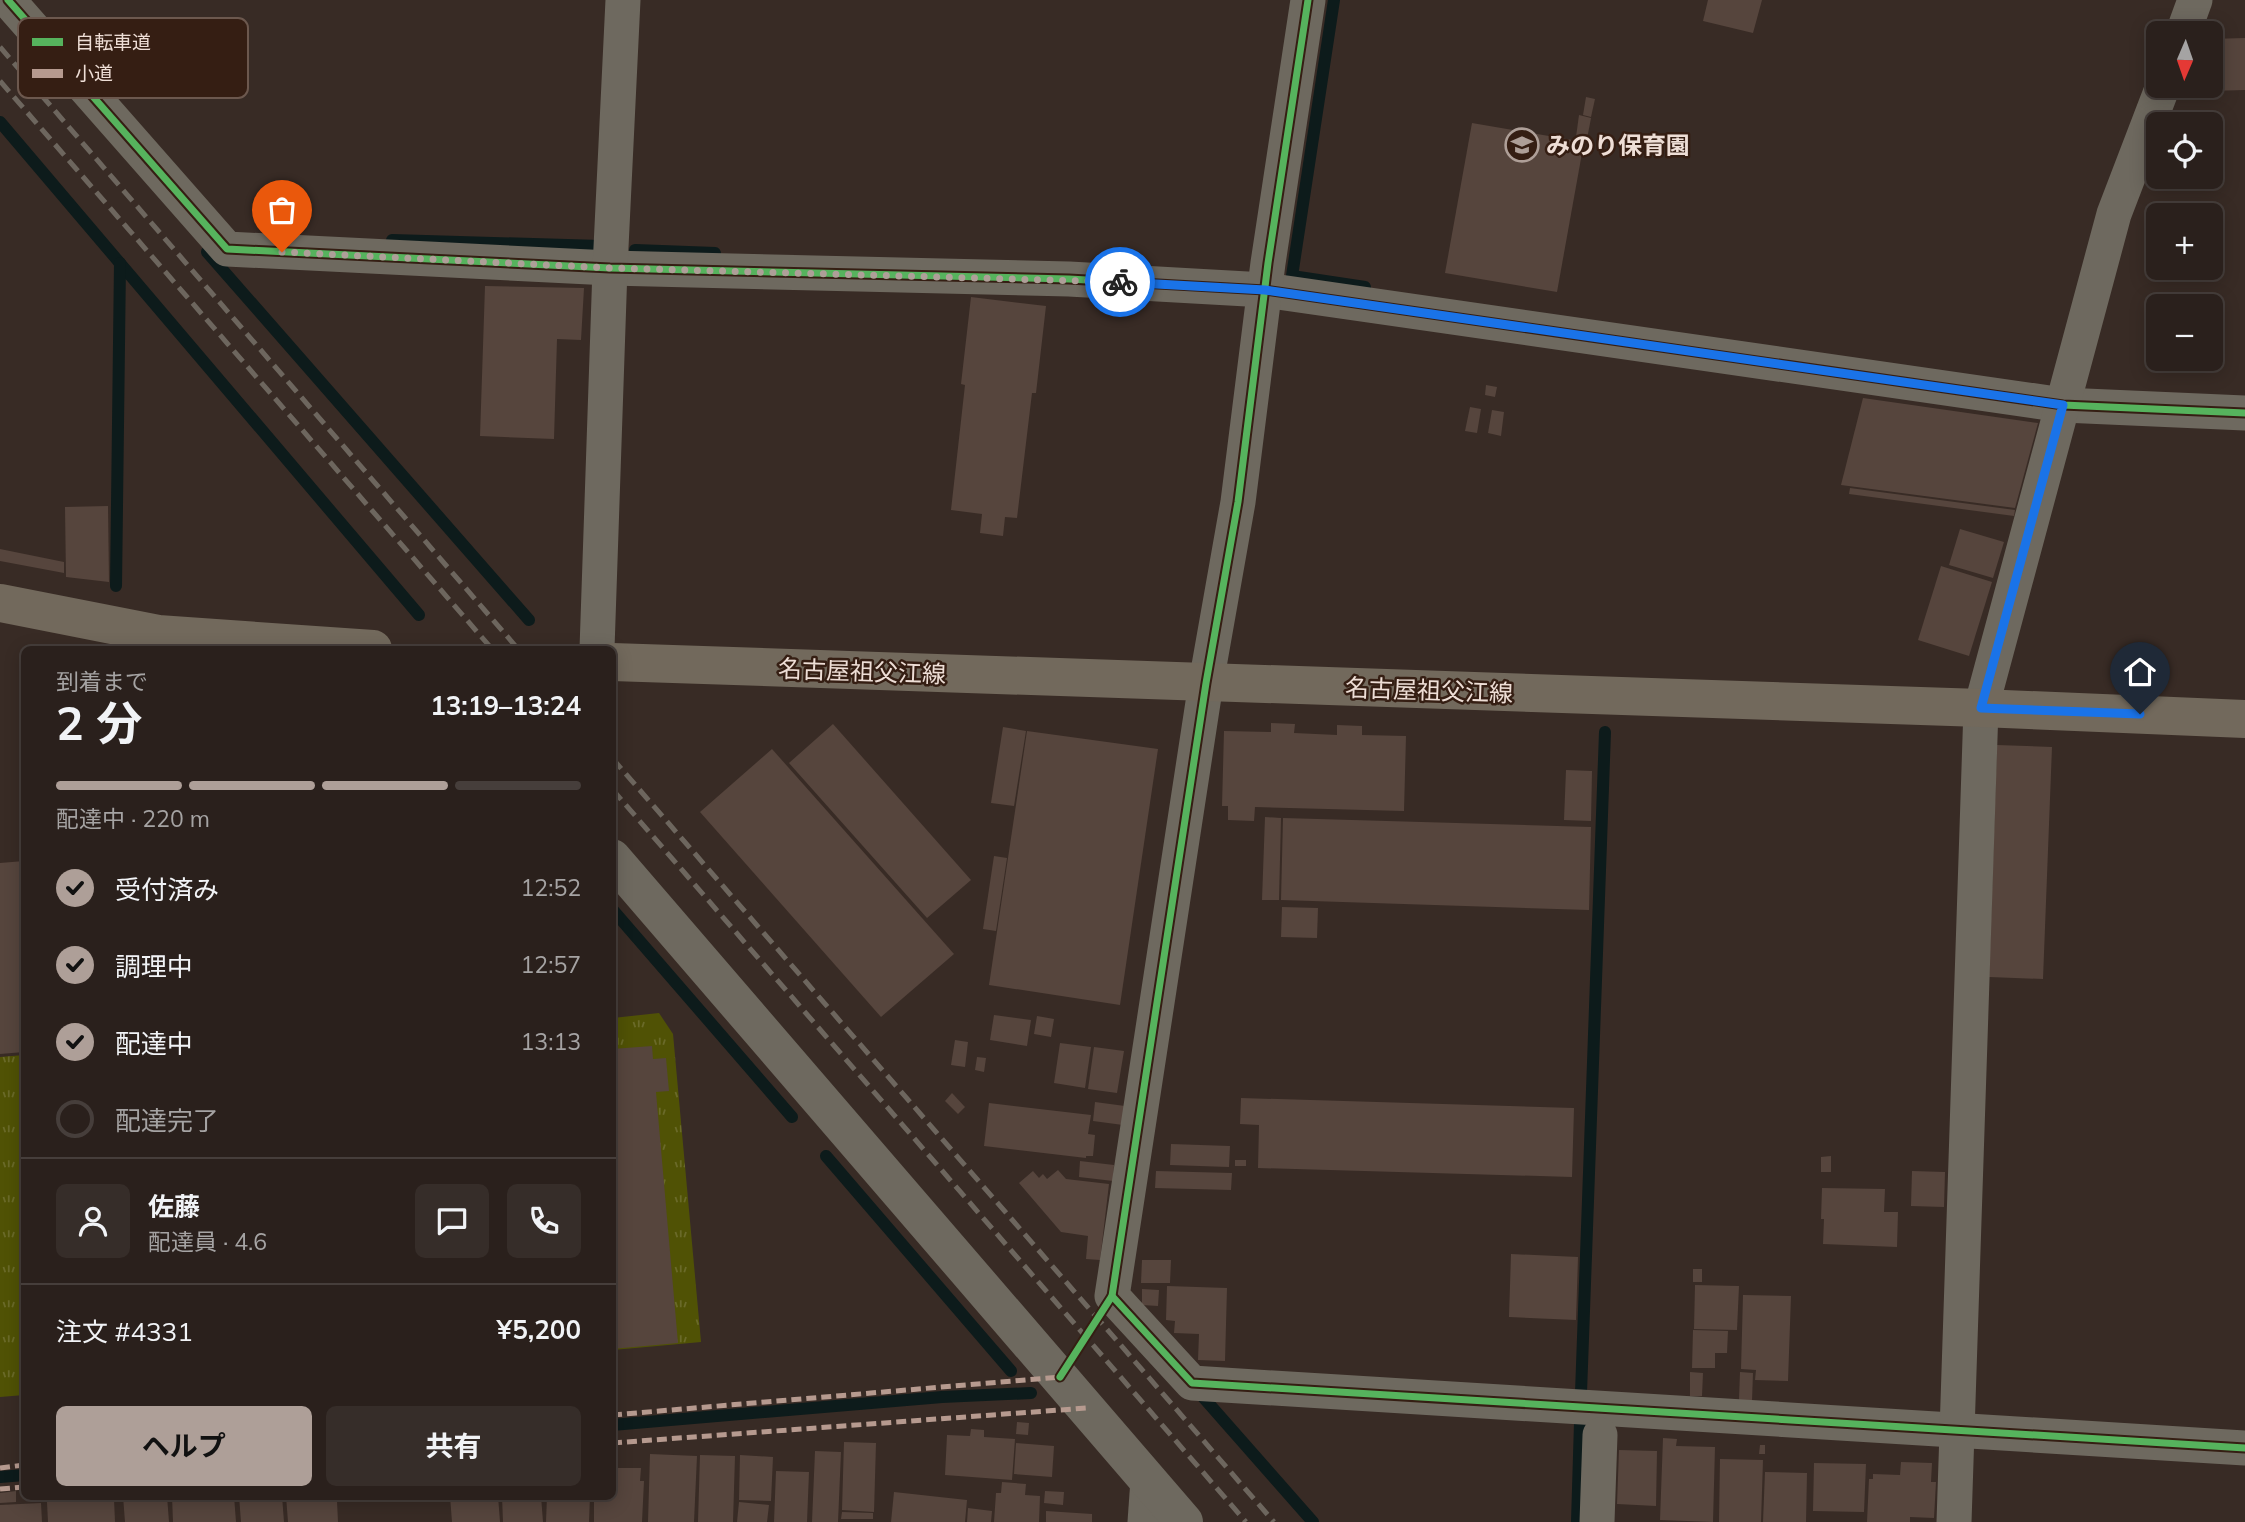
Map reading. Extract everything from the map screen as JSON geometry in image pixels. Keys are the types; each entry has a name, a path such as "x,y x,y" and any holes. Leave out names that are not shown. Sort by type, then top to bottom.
{"main road":[{"path":"0,603 158,634 330,646"},
{"name":"名古屋祖父江線","path":"616,662 2245,719"}],"street":[{"path":"8,0 24,18"},
{"path":"597,646 610,268 623,0"},
{"path":"1308,0 1265,290 1238,502 1206,683 1112,1296 1192,1383 2245,1448"},
{"path":"2187,21 2195,0"},
{"path":"94,98 227,249 610,268 1069,279 1265,290 2063,405 2245,413"},
{"path":"1954,1522 1981,708 2114,214 2158,98"},
{"path":"616,863 1184,1522"},
{"path":"1597,1522 1600,1435"},
{"path":"1145,1522 1148,1480"}],"green space":[{"path":"659,1013 673,1034 701,1342 616,1350 616,1018"},
{"path":"21,1055 21,1395 0,1397 0,1057"}],"building":[{"path":"1708,0 1762,0 1753,33 1703,21"},
{"path":"2245,38 2245,90 2223,91 2223,39"},
{"path":"1586,97 1595,99 1591,117 1583,115"},
{"path":"1579,115 1591,118 1587,139 1576,137"},
{"path":"1472,123 1584,142 1557,292 1445,273"},
{"path":"485,286 584,288 581,340 557,339 554,439 480,436"},
{"path":"971,297 1046,306 1017,518 1005,517 1003,536 980,533 982,514 951,510 965,385 961,384"},
{"path":"1486,385 1497,387 1495,397 1485,395"},
{"path":"1863,398 2038,423 2015,508 1841,485"},
{"path":"1470,407 1481,409 1477,433 1465,431"},
{"path":"1492,410 1504,412 1501,436 1488,433"},
{"path":"1850,488 2015,510 2014,516 1849,494"},
{"path":"108,506 109,582 66,577 65,507"},
{"path":"1960,529 2004,542 1993,578 1949,565"},
{"path":"0,549 64,562 64,573 0,561"},
{"path":"1941,566 1992,582 1969,656 1918,640"},
{"path":"1271,723 1295,724 1294,733 1337,735 1337,725 1362,726 1362,735 1406,736 1404,811 1255,807 1254,821 1228,820 1228,806 1222,806 1224,731 1271,732"},
{"path":"833,724 971,880 927,918 789,763"},
{"path":"1003,727 1026,731 1014,806 991,803"},
{"path":"1027,731 1158,749 1120,1005 989,985"},
{"path":"1997,745 2052,747 2043,979 1989,977"},
{"path":"772,749 954,954 881,1017 700,812"},
{"path":"1566,770 1592,771 1591,821 1564,820"},
{"path":"1265,817 1281,818 1279,900 1262,900"},
{"path":"1283,818 1591,827 1589,910 1281,900"},
{"path":"994,856 1007,858 996,931 983,929"},
{"path":"21,861 21,1052 0,1054 0,863"},
{"path":"1282,907 1318,908 1317,938 1281,937"},
{"path":"994,1015 1031,1020 1027,1046 990,1040"},
{"path":"1037,1016 1054,1019 1051,1037 1034,1034"},
{"path":"955,1040 968,1042 965,1067 951,1065"},
{"path":"1060,1043 1091,1047 1085,1088 1054,1083"},
{"path":"652,1046 653,1059 666,1058 669,1091 656,1092 678,1343 616,1349 616,1049"},
{"path":"1094,1047 1124,1051 1117,1093 1088,1089"},
{"path":"977,1057 986,1058 984,1072 975,1070"},
{"path":"952,1093 965,1107 958,1114 945,1101"},
{"path":"1241,1098 1574,1108 1572,1177 1258,1168 1259,1125 1240,1124"},
{"path":"1095,1102 1125,1106 1123,1125 1093,1121"},
{"path":"989,1103 1091,1115 1088,1134 1095,1135 1093,1156 1086,1158 984,1146"},
{"path":"1171,1144 1230,1146 1229,1167 1170,1165"},
{"path":"1831,1156 1831,1172 1821,1172 1821,1157"},
{"path":"1235,1160 1246,1160 1246,1166 1235,1166"},
{"path":"1080,1161 1114,1165 1113,1181 1079,1177"},
{"path":"1058,1170 1066,1179 1109,1184 1100,1260 1086,1259 1088,1236 1061,1232 1019,1183 1033,1171 1039,1178 1043,1174 1047,1179"},
{"path":"1156,1171 1232,1173 1231,1190 1155,1188"},
{"path":"1912,1171 1945,1172 1944,1207 1911,1206"},
{"path":"1822,1188 1885,1189 1884,1212 1898,1212 1897,1247 1823,1244"},
{"path":"1511,1254 1578,1257 1576,1320 1509,1317"},
{"path":"1142,1260 1171,1260 1170,1283 1141,1283"},
{"path":"1693,1269 1702,1269 1702,1282 1693,1282"},
{"path":"1695,1285 1739,1286 1737,1330 1694,1329"},
{"path":"1167,1286 1227,1288 1225,1361 1198,1360 1199,1334 1174,1333 1175,1321 1166,1320"},
{"path":"1142,1289 1159,1290 1158,1306 1142,1305"},
{"path":"1743,1295 1791,1296 1788,1381 1755,1380 1756,1370 1741,1369"},
{"path":"1693,1330 1728,1331 1727,1353 1715,1353 1715,1368 1692,1368"},
{"path":"1690,1372 1703,1373 1702,1396 1690,1396"},
{"path":"1740,1372 1753,1373 1752,1401 1739,1400"},
{"path":"1017,1422 1029,1423 1028,1435 1016,1434"},
{"path":"971,1429 984,1430 984,1437 1015,1439 1012,1480 945,1475 947,1435 970,1436"},
{"path":"1663,1438 1677,1439 1676,1446 1715,1447 1713,1522 1660,1520"},
{"path":"844,1442 876,1443 874,1512 842,1510"},
{"path":"1016,1443 1054,1446 1052,1477 1014,1474"},
{"path":"1760,1445 1765,1445 1765,1454 1759,1454"},
{"path":"1619,1450 1657,1451 1656,1506 1617,1504"},
{"path":"815,1451 841,1452 838,1522 812,1522"},
{"path":"650,1454 697,1456 694,1522 648,1522"},
{"path":"700,1455 735,1456 733,1522 698,1522"},
{"path":"740,1455 773,1457 771,1501 739,1500"},
{"path":"1720,1459 1763,1460 1761,1522 1719,1522"},
{"path":"1901,1462 1932,1463 1931,1482 1936,1482 1934,1518 1910,1517 1910,1522 1867,1522 1869,1479 1873,1479 1873,1474 1900,1475"},
{"path":"1814,1463 1866,1464 1864,1512 1813,1511"},
{"path":"616,1468 641,1468 640,1481 644,1481 642,1522 594,1522 594,1500 616,1500"},
{"path":"776,1471 809,1472 807,1522 774,1522"},
{"path":"1765,1472 1807,1473 1806,1522 1763,1522"},
{"path":"1002,1482 1026,1484 1025,1495 1040,1496 1039,1522 994,1522 996,1493 1001,1493"},
{"path":"16,1491 16,1502 0,1503 0,1493"},
{"path":"1045,1491 1064,1492 1063,1505 1044,1503"},
{"path":"894,1492 967,1500 965,1522 891,1522"},
{"path":"114,1500 115,1522 48,1522 47,1502"},
{"path":"123,1500 167,1500 169,1522 125,1522"},
{"path":"172,1500 234,1500 236,1522 173,1522"},
{"path":"239,1500 282,1500 284,1522 241,1522"},
{"path":"286,1500 337,1501 338,1522 288,1522"},
{"path":"450,1500 498,1500 500,1522 452,1522"},
{"path":"502,1500 541,1500 543,1522 503,1522"},
{"path":"547,1500 590,1500 589,1522 546,1522"},
{"path":"739,1502 769,1505 767,1522 737,1522"},
{"path":"41,1503 42,1522 0,1522 0,1505"},
{"path":"968,1508 992,1511 991,1522 967,1522"},
{"path":"1046,1511 1092,1514 1092,1522 1046,1522"},
{"path":"842,1512 873,1513 873,1519 841,1519"}],"waterway":[{"path":"1334,0 1292,276 1365,287"},
{"path":"0,122 419,615"},
{"path":"392,240 601,246 601,238"},
{"path":"635,250 715,253"},
{"path":"207,252 529,620"},
{"path":"116,586 120,263"},
{"path":"1581,1393 1605,732"},
{"path":"616,914 792,1117"},
{"path":"826,1156 1011,1371"},
{"path":"616,1425 942,1397 1031,1393"},
{"path":"1203,1397 1313,1522"},
{"path":"1577,1522 1580,1423"},
{"path":"0,1477 21,1475"}],"railway":[{"path":"0,47 18,68"},
{"path":"0,81 489,646"},
{"path":"44,98 515,646"},
{"path":"616,763 1274,1522"},
{"path":"616,794 1246,1522"}],"marked path":[{"path":"616,1415 1060,1377 1063,1373"},
{"path":"616,1443 1087,1408"},
{"path":"0,1468 21,1465"},
{"path":"0,1489 21,1487"}],"cycle path":[{"path":"8,0 24,18"},
{"path":"1060,1377 1112,1296 1206,683 1238,502 1268,263 1308,0"},
{"path":"94,98 227,249 610,268 1069,279 1265,290 2063,405 2245,413"},
{"path":"1112,1296 1192,1383 2245,1448"}],"way so far":[{"path":"282,252 610,268 1120,282"}],"place":[{"name":"みのり保育園","path":"1522,145"}],"route":[{"path":"1120,282 1265,290 2063,405 1981,708 2140,714"}]}
